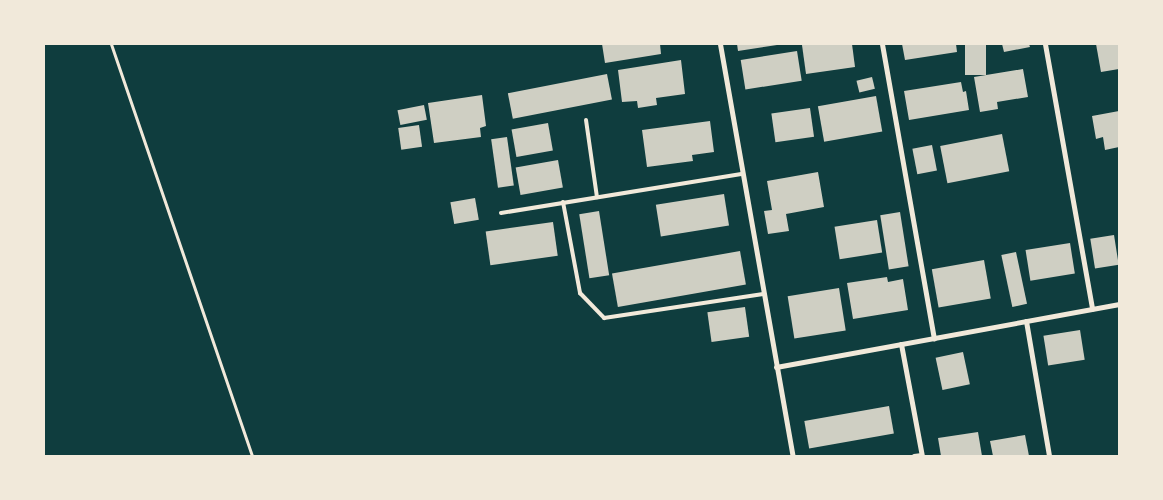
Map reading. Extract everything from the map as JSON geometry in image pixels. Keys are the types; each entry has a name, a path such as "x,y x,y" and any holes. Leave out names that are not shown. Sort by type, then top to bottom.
{"street":[{"path":"720,44 793,456"},
{"path":"882,44 934,338"},
{"path":"1045,44 1092,309"},
{"path":"776,367 1119,304"},
{"path":"1026,321 1049,456"},
{"path":"901,344 922,456"}],"lane":[{"path":"586,120 597,197"},
{"path":"501,213 743,174"},
{"path":"563,202 580,293 604,318 763,294"},
{"path":"914,456 922,456"}],"path":[{"path":"111,44 252,456"}],"building":[{"path":"602,44 660,44 661,54 605,63"},
{"path":"737,44 777,44 777,45 738,51"},
{"path":"852,44 855,67 806,74 802,45"},
{"path":"902,44 956,44 957,52 905,60"},
{"path":"965,44 986,44 986,75 965,75"},
{"path":"1002,44 1029,44 1030,47 1004,52"},
{"path":"1096,44 1119,44 1119,69 1101,72"},
{"path":"797,51 802,81 745,90 741,60"},
{"path":"681,60 685,94 656,98 657,105 638,108 637,101 622,102 618,70"},
{"path":"1023,69 1028,97 997,102 998,109 980,112 974,77"},
{"path":"607,74 612,100 513,119 508,93"},
{"path":"872,77 875,89 859,93 856,81"},
{"path":"961,82 963,92 966,91 969,110 909,120 904,91"},
{"path":"482,95 486,126 480,128 481,137 434,143 428,103"},
{"path":"876,96 882,131 824,142 818,106"},
{"path":"424,105 427,120 400,125 397,110"},
{"path":"810,108 814,137 775,142 771,113"},
{"path":"1119,111 1119,147 1105,150 1103,137 1096,139 1092,116"},
{"path":"710,121 714,152 692,155 693,161 647,167 642,130"},
{"path":"548,123 553,151 516,157 512,129"},
{"path":"419,125 422,147 401,150 398,128"},
{"path":"1002,134 1009,171 947,183 940,146"},
{"path":"507,137 514,186 498,188 491,139"},
{"path":"932,145 937,171 917,174 912,149"},
{"path":"558,160 563,188 521,195 516,167"},
{"path":"818,172 824,207 786,214 789,231 768,234 764,211 772,210 767,181"},
{"path":"724,194 729,226 661,236 656,205"},
{"path":"475,198 479,220 454,224 450,202"},
{"path":"599,211 609,275 589,278 579,214"},
{"path":"900,212 909,266 889,269 880,215"},
{"path":"877,220 882,253 840,259 835,227"},
{"path":"553,222 558,256 490,265 486,231"},
{"path":"1114,235 1119,265 1095,268 1090,239"},
{"path":"1070,243 1075,274 1030,281 1026,250"},
{"path":"740,251 746,284 618,307 612,274"},
{"path":"1016,252 1027,304 1012,307 1001,255"},
{"path":"984,260 991,298 939,308 932,269"},
{"path":"887,277 888,282 903,279 908,310 853,319 847,283"},
{"path":"839,288 846,330 794,339 788,296"},
{"path":"745,307 749,337 712,342 707,312"},
{"path":"1080,330 1085,360 1048,365 1043,336"},
{"path":"963,352 970,384 942,390 936,358"},
{"path":"889,406 894,434 809,449 804,421"},
{"path":"978,432 982,456 941,456 938,438"},
{"path":"1025,435 1029,456 993,456 990,441"}]}
